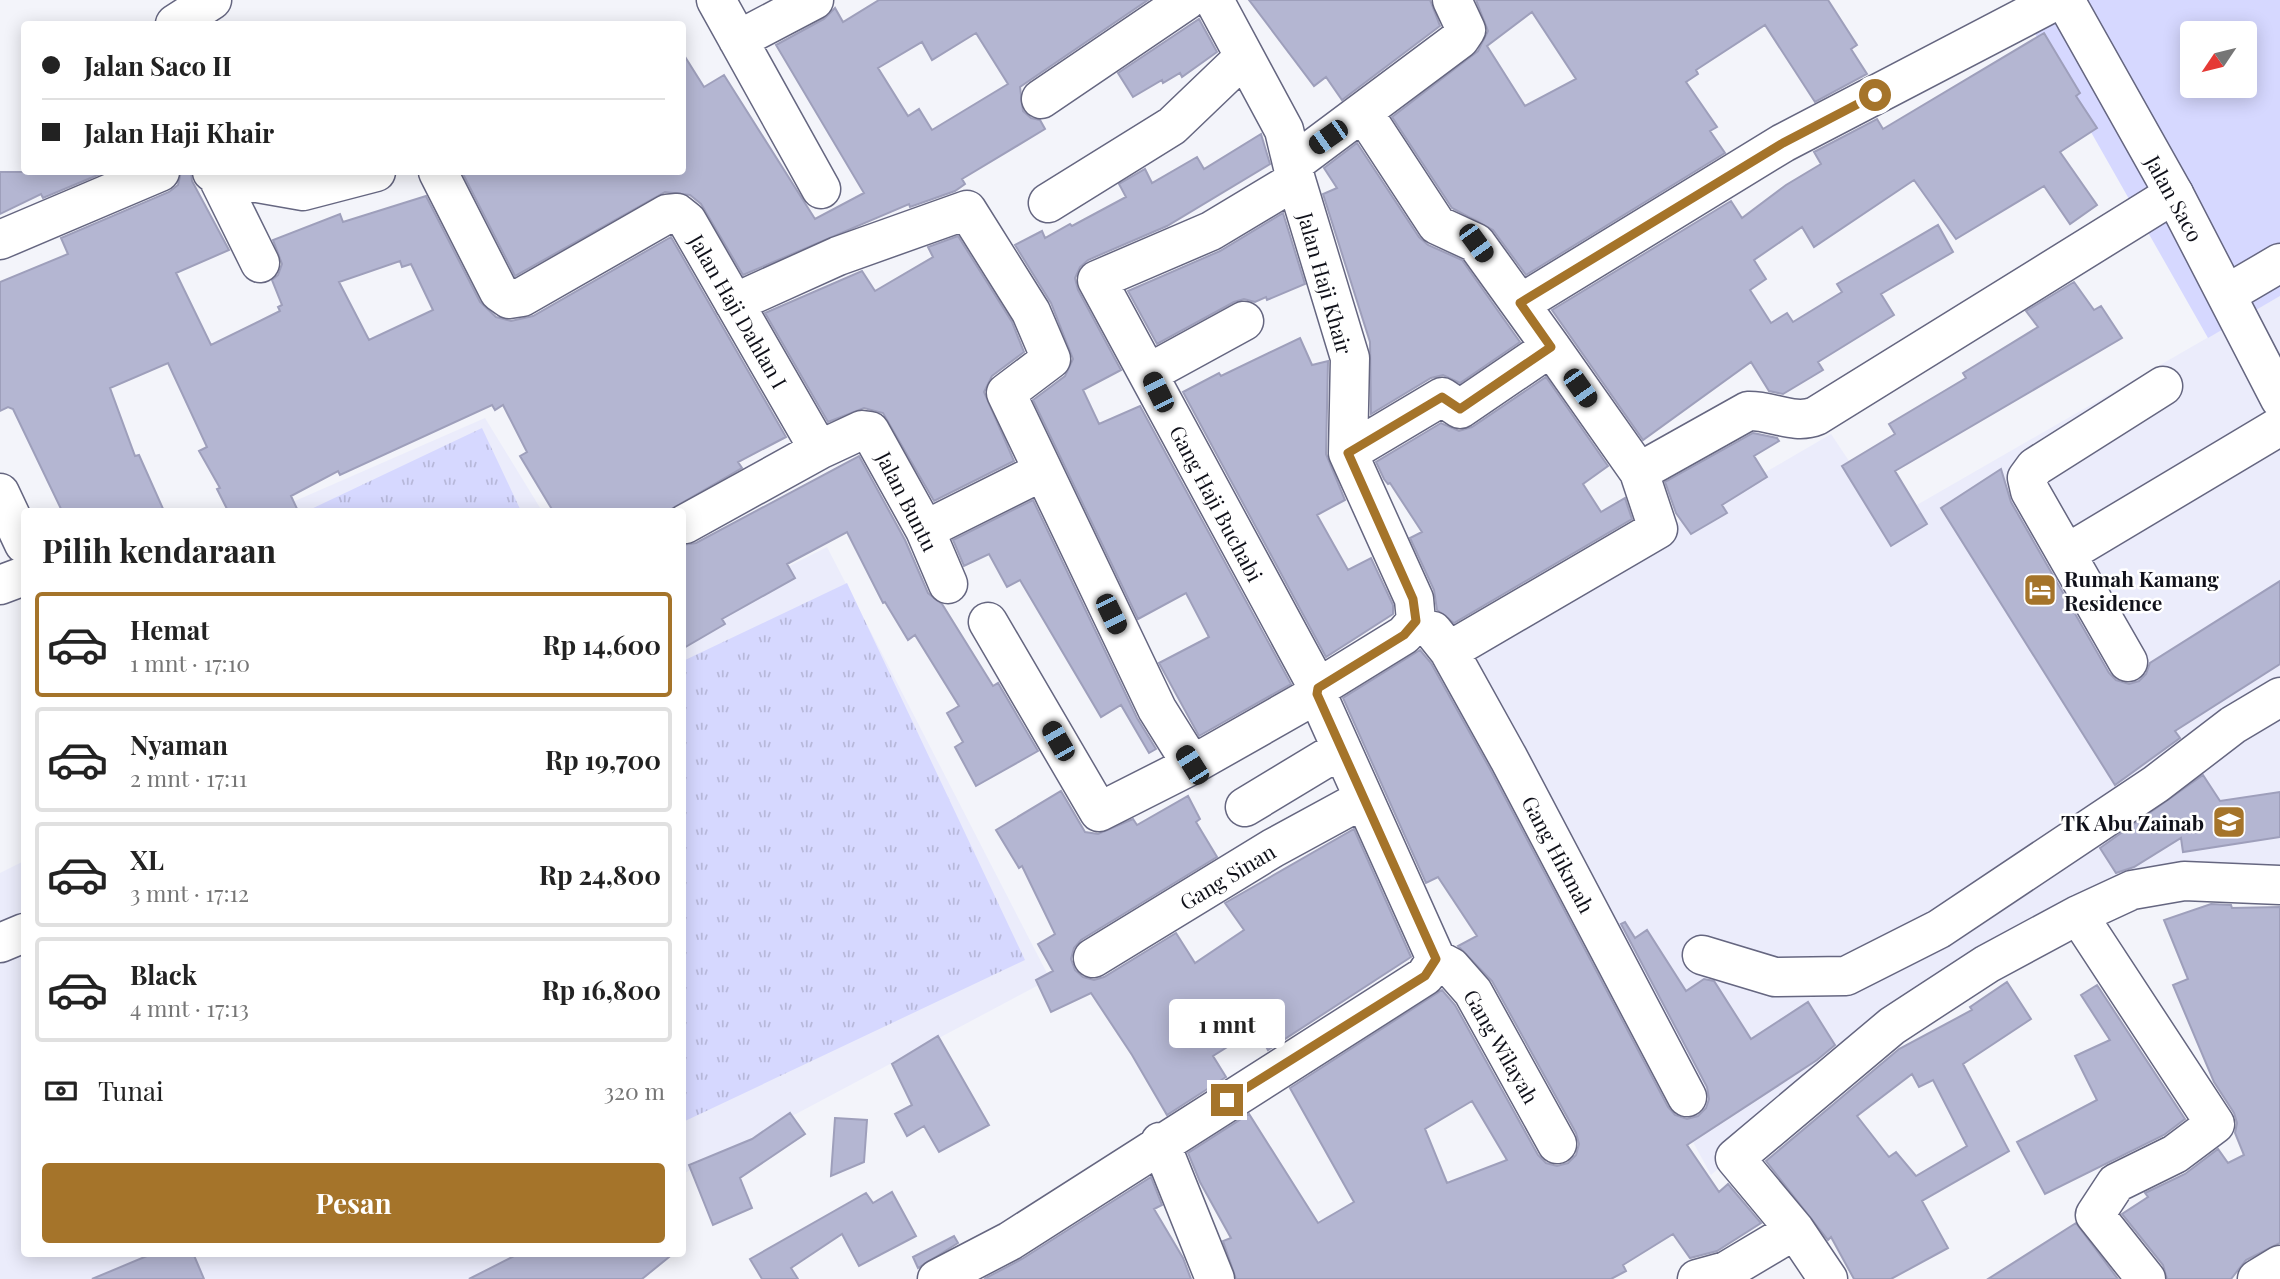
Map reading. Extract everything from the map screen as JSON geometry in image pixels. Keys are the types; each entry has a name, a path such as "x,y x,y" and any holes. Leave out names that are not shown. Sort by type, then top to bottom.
{"street":[{"path":"180,21 212,0"},
{"path":"716,0 821,189"},
{"path":"738,40 814,0"},
{"path":"1041,99 1187,0"},
{"name":"Jalan Haji Khair","path":"1214,0 1284,130 1350,358 1348,453 1413,599 1416,621"},
{"path":"1295,171 1363,112 1460,39 1466,30 1452,0"},
{"path":"1520,303 1783,143 2057,0"},
{"name":"Jalan Saco","path":"2065,0 2174,194 2280,400"},
{"path":"1048,203 1172,126 1243,58"},
{"path":"1363,112 1437,225 1476,243 1520,303 1639,472 1658,529 1449,651"},
{"name":"Gang Haji Buchabi","path":"1295,171 1212,230 1097,280 1317,691"},
{"path":"0,240 153,175"},
{"path":"216,175 260,263"},
{"path":"220,175 303,191 364,175"},
{"name":"Jalan Haji Dahlan I","path":"440,175 499,292 509,299 522,297 667,214 677,213 687,220 819,450"},
{"path":"1639,472 1748,411 1763,411 1807,420 1816,416 2174,194"},
{"path":"734,303 838,256 967,210 1031,312 1051,359 1006,393 1157,709 1192,765"},
{"path":"2227,294 2280,263"},
{"path":"1149,373 1244,321"},
{"path":"1348,453 1442,397 1460,409 1551,347"},
{"path":"2128,662 2030,491 2027,478 2035,467 2163,386"},
{"path":"2066,554 2280,426"},
{"name":"Jalan Buntu","path":"819,450 862,430 870,431 925,530 948,584"},
{"path":"686,523 819,450"},
{"path":"925,530 1043,471"},
{"path":"0,493 21,538"},
{"path":"0,585 21,577"},
{"path":"988,622 1099,812 1192,765 1317,691 1404,635 1416,621"},
{"name":"Gang Hikmah","path":"1416,621 1433,631 1449,651 1686,1097"},
{"path":"937,1279 1010,1241 1160,1142 1425,976 1436,959 1317,691"},
{"path":"1702,955 1775,977 1846,976 1939,929 2156,784 2233,725 2280,696"},
{"path":"1245,807 1341,749"},
{"name":"Gang Sinan","path":"1093,958 1273,848 1363,799"},
{"path":"1828,1279 1795,1230 1735,1158 1892,1026 1987,964 2078,915 2132,890 2184,881 2280,885"},
{"path":"2078,915 2215,1124 2175,1154 2116,1184 2095,1215 2146,1279"},
{"path":"0,943 21,934"},
{"name":"Gang Wilayah","path":"1436,959 1451,967 1473,992 1557,1144"},
{"path":"1160,1142 1215,1279"},
{"path":"1697,1279 1726,1271 1795,1230"},
{"path":"2257,1279 2280,1265"}],"shaded area":[{"path":"2280,296 2280,864 2088,905 1800,1098 1711,1175 1433,666 1831,434 1889,521"},
{"path":"485,418 540,508 279,508"},
{"path":"827,547 1050,979 686,1172 686,618"},
{"path":"21,862 21,1257 527,1257 486,1279 0,1279 0,873"}],"green space":[{"path":"2016,0 2280,0 2280,296 2208,338"},
{"path":"482,428 520,508 313,508"},
{"path":"847,583 1025,960 686,1121 686,660"}],"building":[{"path":"879,0 1148,0 1020,87 1023,111 1031,118 1040,120 1045,129 962,179 965,184 955,191 910,207 909,204 743,275 701,204 690,195 665,192 515,276 464,175 686,175 686,58 704,87 724,75 815,219 864,193 776,45 824,19 835,8 843,22","holes":["976,33 1008,84 932,130 919,109 908,116 878,68 922,42 932,60"]},
{"path":"1249,0 1430,0 1440,26 1342,100 1326,77 1314,86"},
{"path":"1476,0 1828,0 1857,45 1851,49 1867,74 1815,102 1765,25 1696,70 1698,74 1686,82 1717,127 1710,131 1725,153 1526,275 1493,230 1452,208 1392,117 1478,51 1488,31","holes":["1532,12 1576,79 1525,106 1487,46"]},
{"path":"1199,19 1217,52 1182,77 1180,73 1163,83 1162,80 1133,97 1118,73"},
{"path":"2044,33 2080,93 2076,96 2097,128 2060,152 2097,205 2070,224 2044,186 1956,239 1914,180 1814,247 1802,227 1754,260 1766,279 1750,290 1771,323 1787,313 1793,322 1842,292 1837,284 1938,225 1953,252 1881,294 1894,315 1818,362 1823,370 1783,394 1769,391 1751,362 1643,440 1552,310 1731,201 1742,218 1786,185 1821,164 1814,152 1877,119 1883,129"},
{"path":"1261,134 1270,164 1167,226 1088,260 1080,267 1075,278 1078,290 1121,370 1083,390 1099,424 1140,406 1291,684 1199,736 1159,663 1209,637 1186,593 1138,619 1033,400 1065,376 1073,359 1051,303 1015,245 1042,231 1045,238 1126,197 1119,184 1145,169 1152,183 1197,157 1204,169"},
{"path":"1357,143 1419,237 1428,245 1462,260 1520,342 1460,383 1443,375 1431,378 1371,414 1370,342 1323,194 1337,188 1324,168"},
{"path":"0,172 21,172 21,175 98,175 43,198 41,194 0,214"},
{"path":"180,175 191,175 229,250 176,273 211,345 280,311 278,307 282,305 272,280 278,275 282,264 273,240 340,214 343,222 426,196 480,302 496,317 511,321 533,316 671,237 786,437 738,462 742,468 673,508 551,508 520,456 527,452 503,405 495,410 492,405 340,475 338,471 291,496 297,508 226,508 217,489 220,488 199,451 207,447 168,363 110,388 135,456 139,455 163,508 61,508 13,409 8,407 0,411 0,282 68,254 61,238 169,192 178,185","holes":["400,261 402,267 411,264 433,310 369,340 339,282"]},
{"path":"1283,213 1305,284 1267,300 1266,297 1255,302 1244,299 1234,302 1157,344 1128,291 1220,251"},
{"path":"958,236 1012,322 1024,352 992,376 984,392 1014,461 934,501 883,413 864,408 828,422 765,313 862,271 875,291 933,257 928,247"},
{"path":"2074,282 2094,310 2101,306 2122,338 1895,471 1927,524 1891,546 1842,466 1895,434 1889,424 1966,378 1963,373 2038,327 2026,311"},
{"path":"1300,338 1312,365 1328,361 1326,454 1345,500 1317,515 1348,570 1371,558 1393,605 1393,614 1326,657 1183,392 1219,373 1221,376"},
{"path":"1546,377 1608,466 1583,484 1601,512 1625,498 1632,519 1454,623 1437,610 1434,590 1410,538 1422,532 1390,483 1384,479 1376,462 1441,423 1459,431 1472,427"},
{"path":"1753,433 1777,438 1779,441 1754,456 1767,477 1722,505 1727,513 1691,534 1676,513 1665,482"},
{"path":"859,456 905,540 928,593 942,604 993,686 998,683 1038,751 976,786 955,747 963,742 947,713 959,706 915,635 908,640 885,602 883,603 847,532 787,564 795,578 722,619 725,624 686,647 686,544 696,543"},
{"path":"2001,469 2011,502 2109,673 2116,680 2129,684 2139,681 2146,674 2150,663 2280,581 2280,664 2175,731 2180,738 2115,785 1941,508"},
{"path":"1033,500 1137,718 1156,749 1149,753 1121,705 1101,717 1020,580 1007,587 989,554 964,566 953,540"},
{"path":"1420,650 1431,663 1490,769 1668,1107 1675,1115 1687,1119 1698,1116 1706,1108 1709,1099 1707,1087 1621,924 1625,922 1635,938 1647,930 1686,991 1704,979 1714,981 1751,1039 1808,1002 1835,1045 1817,1060 1687,1145 1719,1192 1728,1184 1761,1223 1717,1251 1690,1258 1673,1234 1623,1265 1626,1271 1611,1279 1236,1279 1223,1241 1231,1238 1200,1182 1188,1153 1249,1114 1318,1223 1354,1202 1290,1088 1442,990 1455,1005 1538,1155 1546,1163 1557,1166 1568,1163 1576,1155 1579,1144 1576,1133 1492,981 1458,946 1477,936 1438,877 1426,883 1343,698","holes":["1472,1101 1507,1160 1447,1183 1425,1129"]},
{"path":"2203,775 2220,801 2280,792 2280,837 2183,852 2181,838 2134,867 2116,873 2100,848"},
{"path":"1061,791 1085,832 1098,834 1133,819 1137,825 1188,796 1200,819 1196,822 1217,857 1081,940 1074,948 1071,959 1075,970 1083,977 1094,980 1104,977 1176,933 1195,963 1244,930 1225,903 1354,829 1411,957 1268,1050 1256,1029 1213,1056 1226,1077 1167,1115 1091,993 1051,1012 1036,980 1053,971 1038,944 1055,934 1022,866 1019,868 996,830"},
{"path":"2211,904 2231,905 2232,908 2280,907 2280,1243 2246,1260 2231,1279 2167,1279 2163,1265 2122,1214 2148,1197 2145,1193 2185,1174 2218,1149 2228,1163 2244,1155 2235,1133 2237,1123 2234,1113 2214,1082 2173,985 2188,979 2164,920"},
{"path":"2007,982 2031,1019 1963,1064 2009,1151 1922,1201 1948,1248 1891,1279 1854,1279 1831,1237 1828,1240 1766,1161 1899,1049 1972,1010 1970,1007","holes":["1912,1074 1919,1087 1933,1080 1967,1146 1916,1176 1896,1152 1889,1157 1857,1116"]},
{"path":"2097,985 2185,1119 2164,1135 2045,1194 2017,1142 2097,1100 2075,1056 2110,1040 2081,995"},
{"path":"938,1036 989,1125 939,1152 924,1126 907,1136 895,1114 912,1105 892,1064"},
{"path":"790,1113 805,1134 740,1178 752,1208 713,1225 689,1165 752,1139"},
{"path":"835,1118 867,1120 864,1162 831,1176"},
{"path":"1151,1177 1162,1205 1154,1209 1183,1258 1191,1279 984,1279 1022,1259"},
{"path":"892,1192 916,1236 859,1266 842,1234 791,1268 798,1279 762,1279 750,1259 866,1193 873,1203"},
{"path":"2076,1223 2118,1279 1988,1279"},
{"path":"954,1236 958,1243 918,1268 913,1257"},
{"path":"144,1257 195,1257 204,1279 92,1279"},
{"path":"512,1257 669,1257 642,1279 469,1279"}],"place":[{"name":"Rumah Kamang Residence","path":"2040,590"},
{"name":"TK Abu Zainab","path":"2229,822"}],"route":[{"path":"1227,1100 1425,976 1436,959 1428,936 1317,694 1318,688 1404,635 1416,621 1413,599 1348,453 1442,397 1460,409 1551,347 1520,303 1783,143 1875,95"}]}
